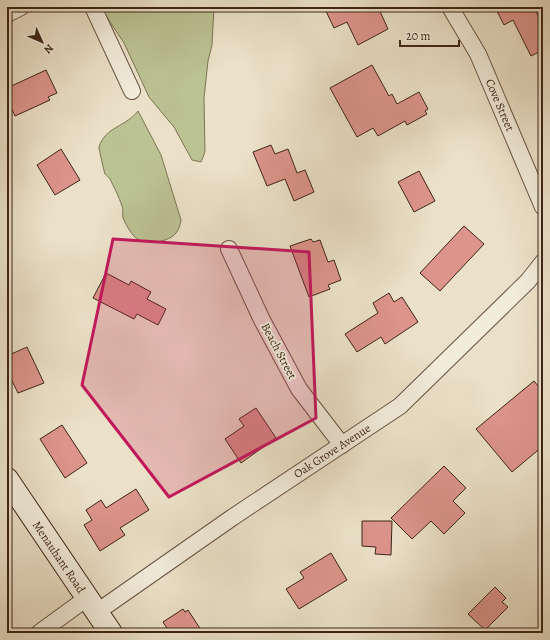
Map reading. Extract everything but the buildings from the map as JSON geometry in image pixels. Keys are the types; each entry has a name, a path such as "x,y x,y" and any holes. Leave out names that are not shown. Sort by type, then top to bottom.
{"main road":[{"name":"Menauhant Road","path":"7,479 111,633"}],"street":[{"path":"7,14 21,7"},
{"path":"93,7 132,91"},
{"name":"Cove Street","path":"450,7 478,54 543,207"},
{"name":"Beach Street","path":"229,249 262,320 299,389 342,445"},
{"name":"Oak Grove Avenue","path":"39,633 92,605 233,517 400,406 528,281 543,262"}],"highlighted area":[{"path":"113,239 309,252 316,418 169,497 82,385"}],"green space":[{"path":"100,7 214,7 212,45 208,61 204,98 205,152 201,162 192,160 174,127 149,97 124,43"},
{"path":"138,111 161,155 181,220 178,230 172,237 157,242 145,242 137,239 129,230 123,218 123,207 111,180 105,174 99,149 102,140 106,135"}]}
